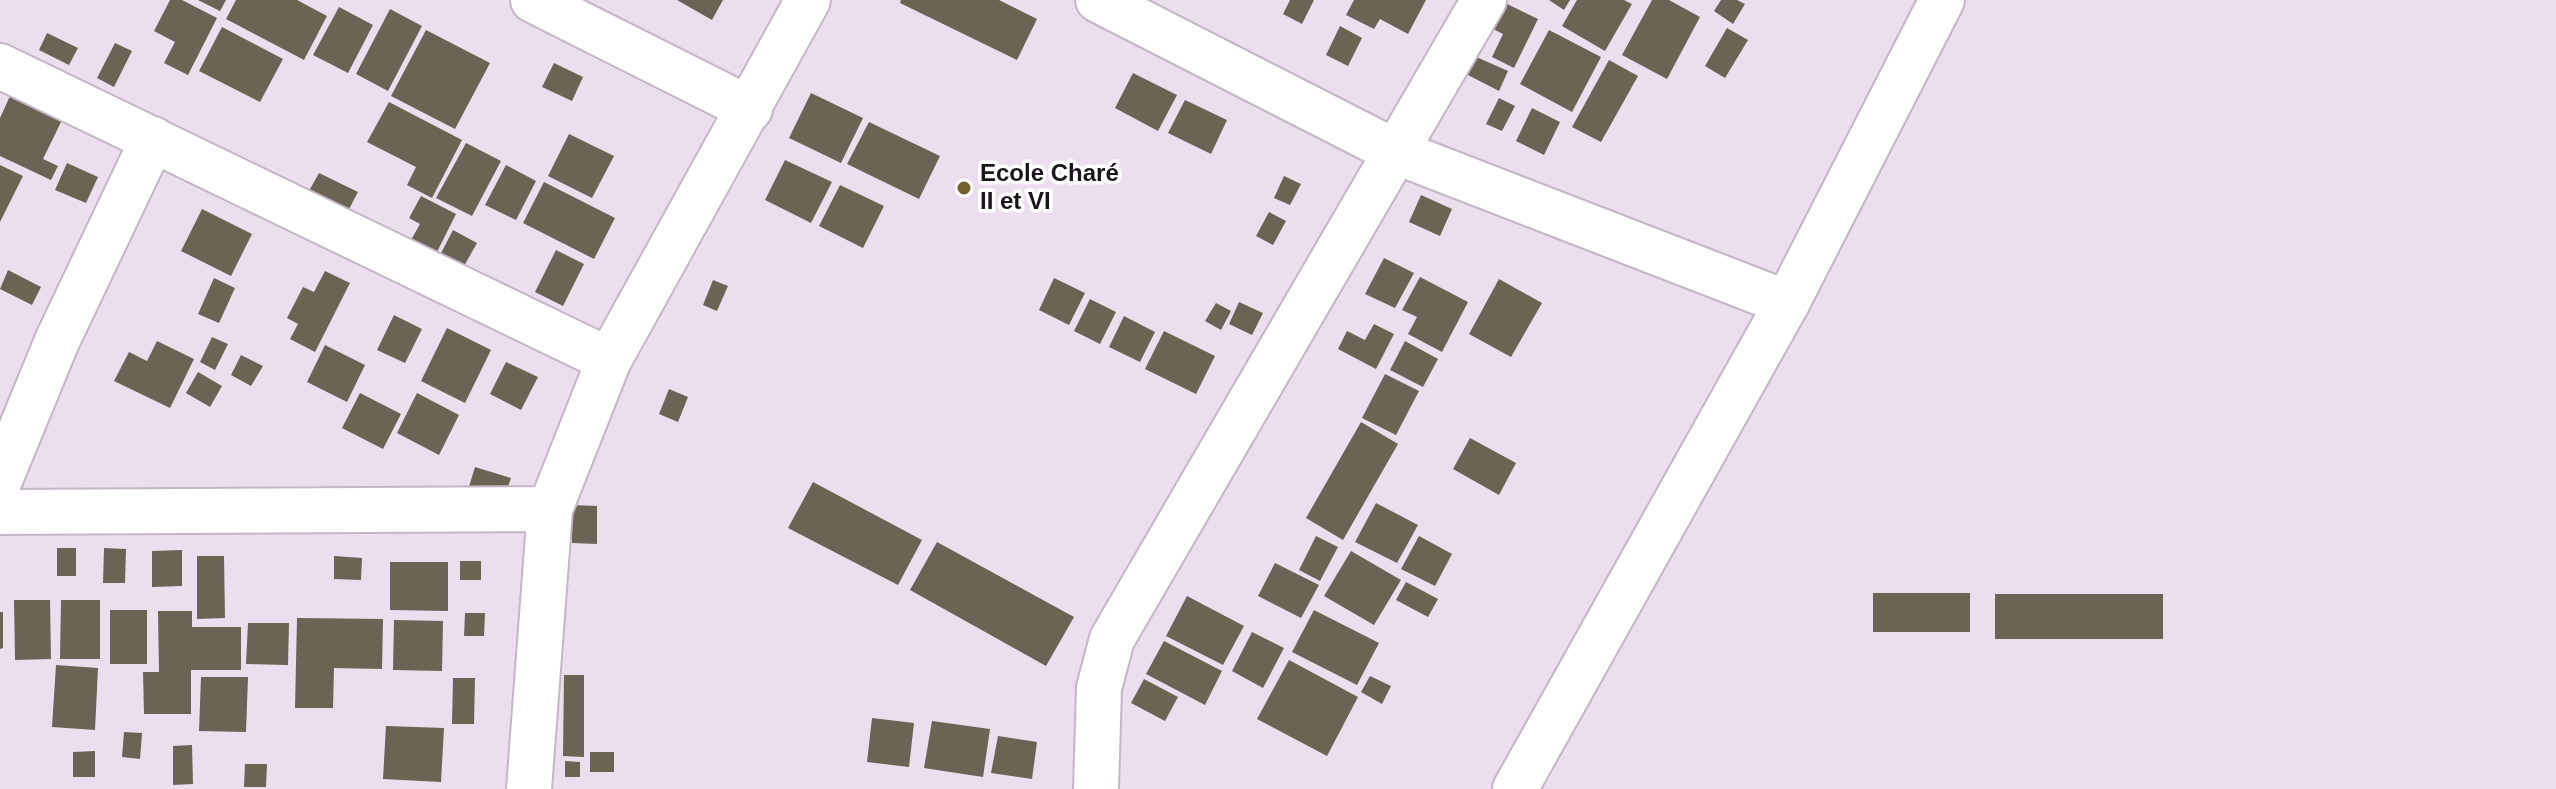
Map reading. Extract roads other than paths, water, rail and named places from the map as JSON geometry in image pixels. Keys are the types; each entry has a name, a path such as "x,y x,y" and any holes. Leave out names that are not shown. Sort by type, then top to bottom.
{"street":[{"path":"533,0 750,109"},
{"path":"529,789 550,509 609,360 808,0"},
{"path":"1098,0 1394,151 1787,303"},
{"path":"1096,789 1099,688 1112,639 1484,0"},
{"path":"1515,789 1787,303 1942,0"},
{"path":"0,66 609,360"},
{"path":"0,480 57,341 153,139"},
{"path":"0,512 550,509"}],"place":[{"name":"Ecole Charé II et VI","path":"964,188"}]}
